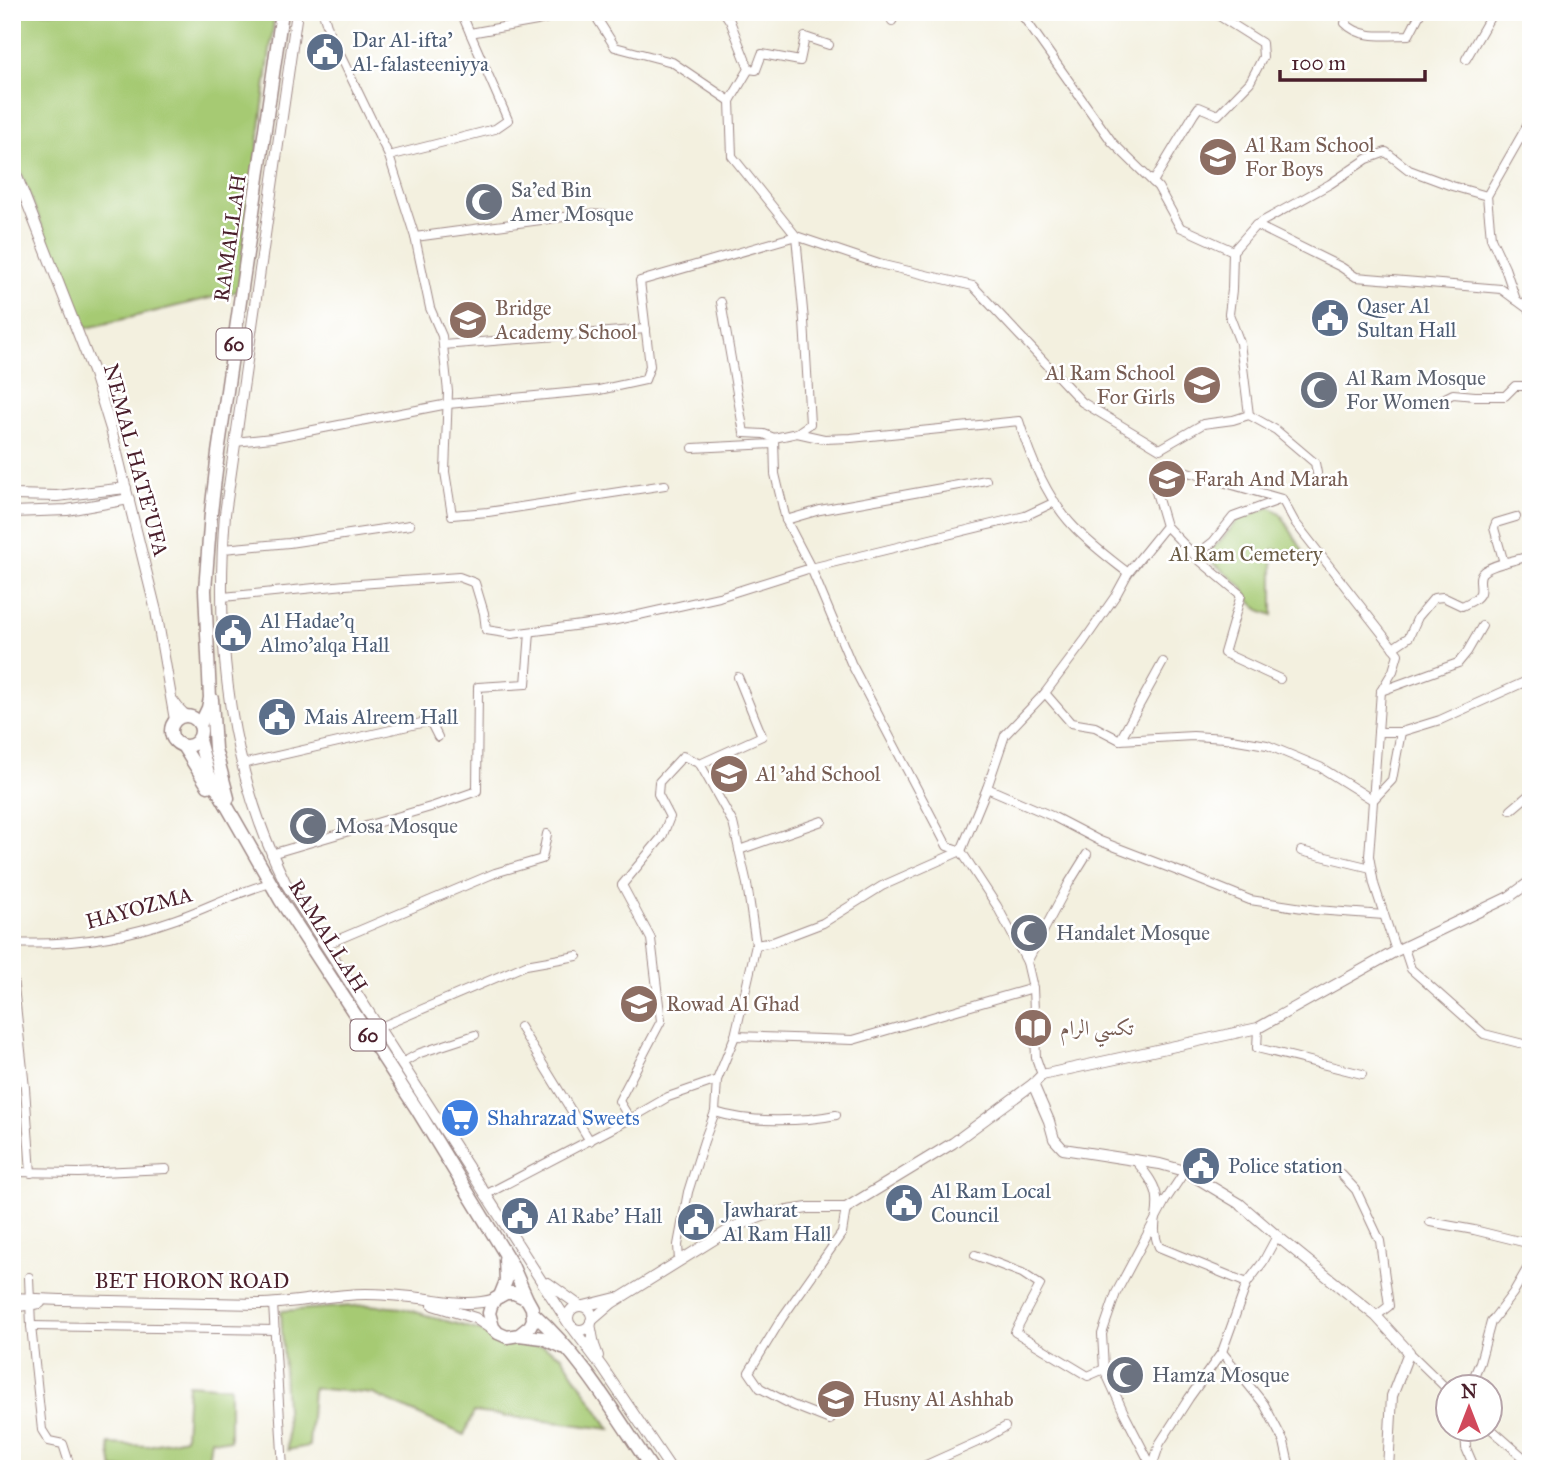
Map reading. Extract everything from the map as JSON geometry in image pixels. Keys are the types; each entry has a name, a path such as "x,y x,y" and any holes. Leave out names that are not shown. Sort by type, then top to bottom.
{"highway":[{"name":"RAMALLAH","path":"189,720 206,701 209,678 205,590 211,513 282,12"},
{"name":"60","path":"209,678 215,749 234,820"},
{"name":"60","path":"183,746 178,745 172,738 171,729 189,720 201,735 199,740"},
{"name":"RAMALLAH","path":"199,740 208,773 234,820 297,927 418,1111 512,1265 527,1299"},
{"path":"183,746 190,746 199,740"},
{"name":"RAMALLAH","path":"183,746 197,771 234,820"},
{"name":"RAMALLAH","path":"498,1298 507,1273 503,1250"},
{"path":"498,1298 514,1293 527,1299"},
{"name":"60","path":"498,1298 489,1313 498,1333 507,1337 519,1335 543,1338 577,1358"},
{"name":"60","path":"527,1299 533,1313 577,1358 652,1469"},
{"path":"519,1335 530,1326 533,1313"}],"street":[{"path":"297,12 225,514 223,597 227,689 242,764 255,813 271,854 295,898 570,1325 671,1469"},
{"path":"323,12 329,32 389,156 415,237 430,308 442,336 449,392 445,472 452,515 665,485"},
{"path":"389,156 495,129 508,120 461,12"},
{"path":"470,33 570,12"},
{"path":"595,12 615,47 671,62 730,101"},
{"path":"724,12 749,69"},
{"path":"892,21 897,12"},
{"path":"1034,12 1022,15 1112,142 1158,187 1180,227 1233,251"},
{"path":"1153,182 1199,107 1218,115 1250,82 1262,57 1262,43 1213,12"},
{"path":"1350,12 1345,23 1352,30 1371,36 1409,35 1421,12"},
{"path":"1466,59 1493,12"},
{"path":"749,69 756,70 762,54 800,61 805,37 829,44"},
{"path":"749,69 730,101 732,156 796,236 879,264 973,286 1082,402 1160,449 1163,465 1153,482 1166,526 1195,556 1241,594 1224,653 1280,679"},
{"path":"1516,300 1491,238 1487,196 1531,119"},
{"path":"1249,415 1240,343 1229,314 1233,251 1256,225 1330,184 1367,159 1386,152 1409,170 1487,196"},
{"name":"NEMAL HATE'UFA","path":"12,164 94,374 111,429 156,611 170,694 175,705 189,720"},
{"path":"415,237 586,214 609,215"},
{"path":"1256,225 1356,276 1501,289 1530,309"},
{"path":"235,442 272,438 448,404 599,390 645,380 650,366 640,281 796,236"},
{"path":"693,448 774,441 797,433 810,424 796,236"},
{"path":"721,302 744,433 764,434 774,441"},
{"path":"443,345 646,329"},
{"path":"1441,400 1453,394 1505,396 1516,386 1531,386"},
{"path":"1160,449 1203,424 1249,415 1276,430 1315,463 1317,473"},
{"path":"797,433 824,439 851,438 1019,421 1028,452 1055,502 1071,525 1128,573"},
{"path":"774,441 775,474 786,520 811,568 851,663 947,846 961,851 997,906 1027,962 1033,988 1036,1058 1042,1076"},
{"path":"1163,465 1282,499 1294,521 1398,654 1393,671 1381,691 1369,856 1384,915 1411,969 1484,1034 1531,1046"},
{"path":"786,520 820,510 986,480"},
{"path":"12,495 127,494"},
{"path":"12,512 67,510 127,494"},
{"path":"1195,556 1213,542 1233,517 1282,499"},
{"path":"223,597 459,577 475,583 486,631 512,634 530,632 611,621 719,597 811,568 1024,516 1055,502"},
{"path":"1504,563 1494,528 1496,523 1516,517"},
{"path":"223,549 289,543 410,524"},
{"path":"756,945 773,942 823,923 882,886 961,851 1005,735 1045,693 1084,641 1128,573 1166,526"},
{"path":"1393,648 1409,637 1418,617 1434,598 1443,597 1462,606 1474,600 1480,593 1480,578 1483,572 1531,556"},
{"path":"1381,691 1458,663 1482,626"},
{"path":"271,854 423,810 477,791 478,687 526,684 530,632"},
{"path":"1121,740 1163,662"},
{"path":"700,764 762,736 738,677"},
{"path":"1378,732 1401,732 1440,720 1530,680"},
{"path":"1045,693 1071,723 1095,727 1121,740 1193,736 1225,738 1267,746 1320,767 1373,800"},
{"path":"242,764 430,721 438,737"},
{"path":"1373,800 1392,780 1401,732"},
{"path":"631,1119 618,1101 661,1021 651,939 622,885 662,837 670,817 658,794 659,782 683,756 700,764 733,823 747,884 756,945 735,1035 717,1080 715,1112 688,1192 678,1245 679,1261"},
{"path":"987,788 1054,817 1100,841 1250,900 1316,910 1384,915"},
{"path":"1511,810 1531,793"},
{"path":"739,850 822,821"},
{"path":"325,945 495,873 542,859 547,834"},
{"path":"1301,851 1371,868"},
{"path":"1027,962 1087,854"},
{"path":"642,1286 611,1300 575,1307 569,1312 570,1325 579,1330 583,1329 612,1303 642,1286 734,1227 768,1214 808,1208 846,1208 953,1143 1042,1076 1258,1028 1400,949 1509,897 1531,881"},
{"name":"HAYOZMA","path":"12,943 78,942 111,937 174,920 271,883"},
{"path":"378,1028 526,965 578,956"},
{"path":"12,968 31,1173"},
{"path":"735,1035 853,1040 1033,988"},
{"path":"520,1027 590,1141"},
{"path":"1258,1028 1257,1048 1362,1074"},
{"path":"402,1063 420,1053 475,1035"},
{"path":"487,1194 668,1097 717,1080"},
{"path":"1033,1084 1054,1139 1063,1149 1160,1164 1185,1171 1240,1204 1376,1316 1434,1376"},
{"path":"715,1112 731,1117 812,1120 836,1115"},
{"path":"1135,1160 1151,1181 1157,1197 1155,1238 1160,1247 1247,1283"},
{"path":"12,1172 79,1173 166,1169"},
{"path":"1153,1468 1104,1369 1102,1334 1115,1293 1165,1201 1185,1171"},
{"path":"1341,1174 1356,1190 1380,1241 1389,1306 1376,1316"},
{"path":"830,1420 792,1405 760,1388 749,1372 782,1318 842,1233 846,1208"},
{"path":"1430,1222 1531,1244"},
{"path":"1153,1468 1160,1443 1222,1352 1247,1283 1264,1262 1277,1236"},
{"path":"975,1255 1022,1273 1040,1284 1015,1332 1088,1376 1104,1369"},
{"path":"1476,1372 1491,1322 1528,1273 1531,1262"},
{"path":"538,1273 559,1292 591,1313 594,1345 602,1367"},
{"path":"29,1277 31,1326 42,1430 49,1441 63,1444 71,1469"},
{"name":"BET HORON ROAD","path":"12,1307 30,1302 61,1300 272,1304 349,1294 406,1296 465,1304 498,1298"},
{"name":"BET HORON ROAD","path":"406,1296 475,1318 498,1333"},
{"name":"BET HORON ROAD","path":"12,1298 30,1302"},
{"path":"272,1304 283,1469"},
{"path":"31,1326 275,1330"},
{"path":"1222,1352 1264,1404 1284,1442 1290,1469"},
{"path":"1388,1469 1392,1396 1409,1352"},
{"path":"917,1469 1005,1427"},
{"path":"1504,1440 1531,1464"},
{"path":"1466,1442 1475,1469"}],"green space":[{"path":"12,12 275,12 239,291 83,329 12,151"},
{"name":"Al Ram Cemetery","path":"1270,507 1280,513 1303,551 1298,556 1273,549 1273,615 1259,610 1248,599 1243,587 1204,555 1240,518"},
{"path":"368,1305 402,1308 488,1333 509,1343 543,1346 562,1356 610,1429 474,1412 464,1435 373,1394 313,1388 309,1446 288,1450 281,1311"},
{"path":"188,1384 230,1387 230,1441 211,1439 207,1469 113,1469 109,1444 148,1446 185,1438"}],"place":[{"name":"Dar Al-ifta' Al-falasteeniyya","path":"325,52"},
{"name":"Al Ram School For Boys","path":"1218,157"},
{"name":"Sa'ed Bin Amer Mosque","path":"484,202"},
{"name":"Qaser Al Sultan Hall","path":"1330,318"},
{"name":"Bridge Academy School","path":"468,320"},
{"name":"Al Ram School For Girls","path":"1202,385"},
{"name":"Al Ram Mosque For Women","path":"1319,390"},
{"name":"Farah And Marah","path":"1167,479"},
{"name":"Al Hadae'q Almo'alqa Hall","path":"233,633"},
{"name":"Mais Alreem Hall","path":"277,717"},
{"name":"Al 'ahd School","path":"729,774"},
{"name":"Mosa Mosque","path":"308,826"},
{"name":"Handalet Mosque","path":"1029,933"},
{"name":"Rowad Al Ghad","path":"639,1004"},
{"name":"تكسي الرام","path":"1033,1028"},
{"name":"Shahrazad Sweets","path":"460,1118"},
{"name":"Police station","path":"1201,1166"},
{"name":"Al Ram Local Council","path":"904,1203"},
{"name":"Al Rabe' Hall","path":"520,1216"},
{"name":"Jawharat Al Ram Hall","path":"696,1222"},
{"name":"Hamza Mosque","path":"1125,1375"},
{"name":"Husny Al Ashhab","path":"836,1399"}]}
